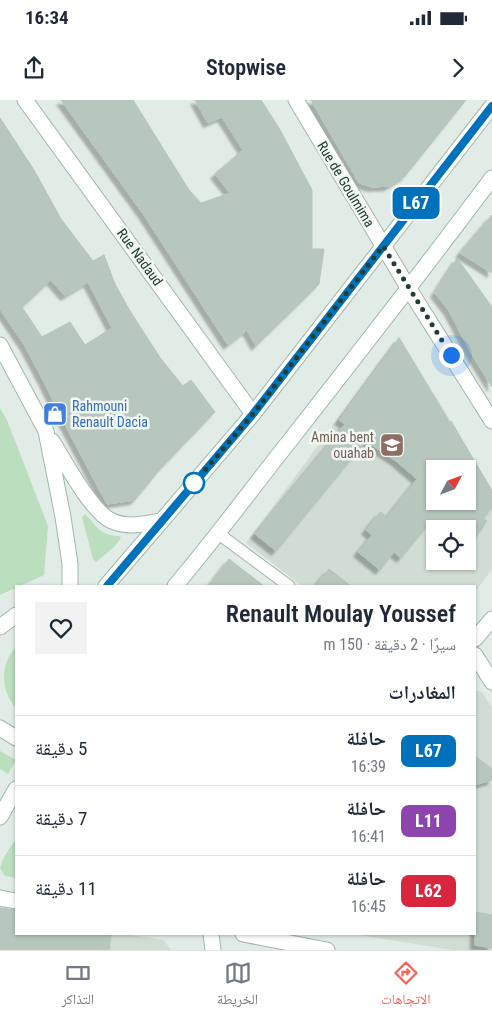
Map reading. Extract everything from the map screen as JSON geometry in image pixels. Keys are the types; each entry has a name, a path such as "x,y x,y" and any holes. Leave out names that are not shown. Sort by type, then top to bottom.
{"main road":[{"name":"Rue Nadaud","path":"25,100 253,414"},
{"name":"Rue de Goulmima","path":"296,100 409,289 492,421"},
{"path":"107,585 253,414 492,106"},
{"path":"176,585 219,534 409,289 492,178"},
{"path":"0,344 46,431 84,492 106,518 125,524 144,524 161,521"},
{"path":"46,431 63,517 70,564 70,585"},
{"path":"0,627 15,616"},
{"path":"476,638 492,619"},
{"path":"476,657 492,682"},
{"path":"0,728 15,737"},
{"path":"0,816 15,791"},
{"path":"0,898 15,900"},
{"path":"210,935 213,950"},
{"path":"253,935 328,950"}],"lane":[{"path":"219,534 288,585"}],"shaded area":[{"name":"Amina bent ouahab","path":"399,336 474,460 426,460 426,510 476,510 476,463 492,489 492,569 476,591 476,585 301,585 246,543"},
{"path":"476,690 482,692 492,708 492,950 453,950 358,935 476,935"},
{"path":"111,935 132,935 164,940 171,950 109,950"}],"green space":[{"path":"0,408 7,420 48,526 44,575 22,585 15,585 15,588 0,595"},
{"path":"85,514 103,532 121,538 114,547 96,562 93,559 82,517"},
{"path":"15,647 15,707 7,693 4,677 7,661"},
{"path":"0,751 15,759 15,762 8,774 0,769"},
{"path":"15,840 15,878 5,876 0,868 4,857"}],"building":[{"path":"61,100 133,100 189,190 201,203 230,193 215,174 243,150 222,117 208,123 195,100 261,100 279,128 312,190 312,249 324,249 319,284 256,346 247,330 228,345 144,215"},
{"path":"311,100 466,100 405,176 389,186 372,187 359,183"},
{"path":"0,118 34,170 61,219 93,261 104,255 115,284 161,359 183,386 191,380 215,412 161,468 135,500 107,504 25,346 0,309","holes":["51,280 65,296 88,282 112,328 85,345 70,322 42,337 22,307"]},
{"path":"492,215 492,273 460,253"},
{"path":"457,258 492,307 492,387 471,353 449,311 435,293"},
{"path":"399,338 474,460 426,460 426,510 476,510 476,464 492,491 492,508 483,518 487,521 476,537 476,520 426,520 426,527 401,558 394,552 380,570 358,552 372,535 366,530 380,512 387,517 417,479 396,461 366,441 276,551 255,534 345,424 339,420"},
{"path":"229,559 263,585 210,585"},
{"path":"329,569 350,585 316,585"},
{"path":"476,757 492,769 492,780 476,785"},
{"path":"0,908 15,910 15,935 111,935 109,950 0,950"},
{"path":"476,912 492,915 492,948 475,945"}],"bus line":[{"name":"L67","path":"108,585 253,414 492,106"}],"place":[{"name":"Rahmouni Renault Dacia","path":"55,414"},
{"name":"Amina bent ouahab","path":"392,445"}],"route":[{"path":"194,483 253,414 383,246 451,355"}]}
